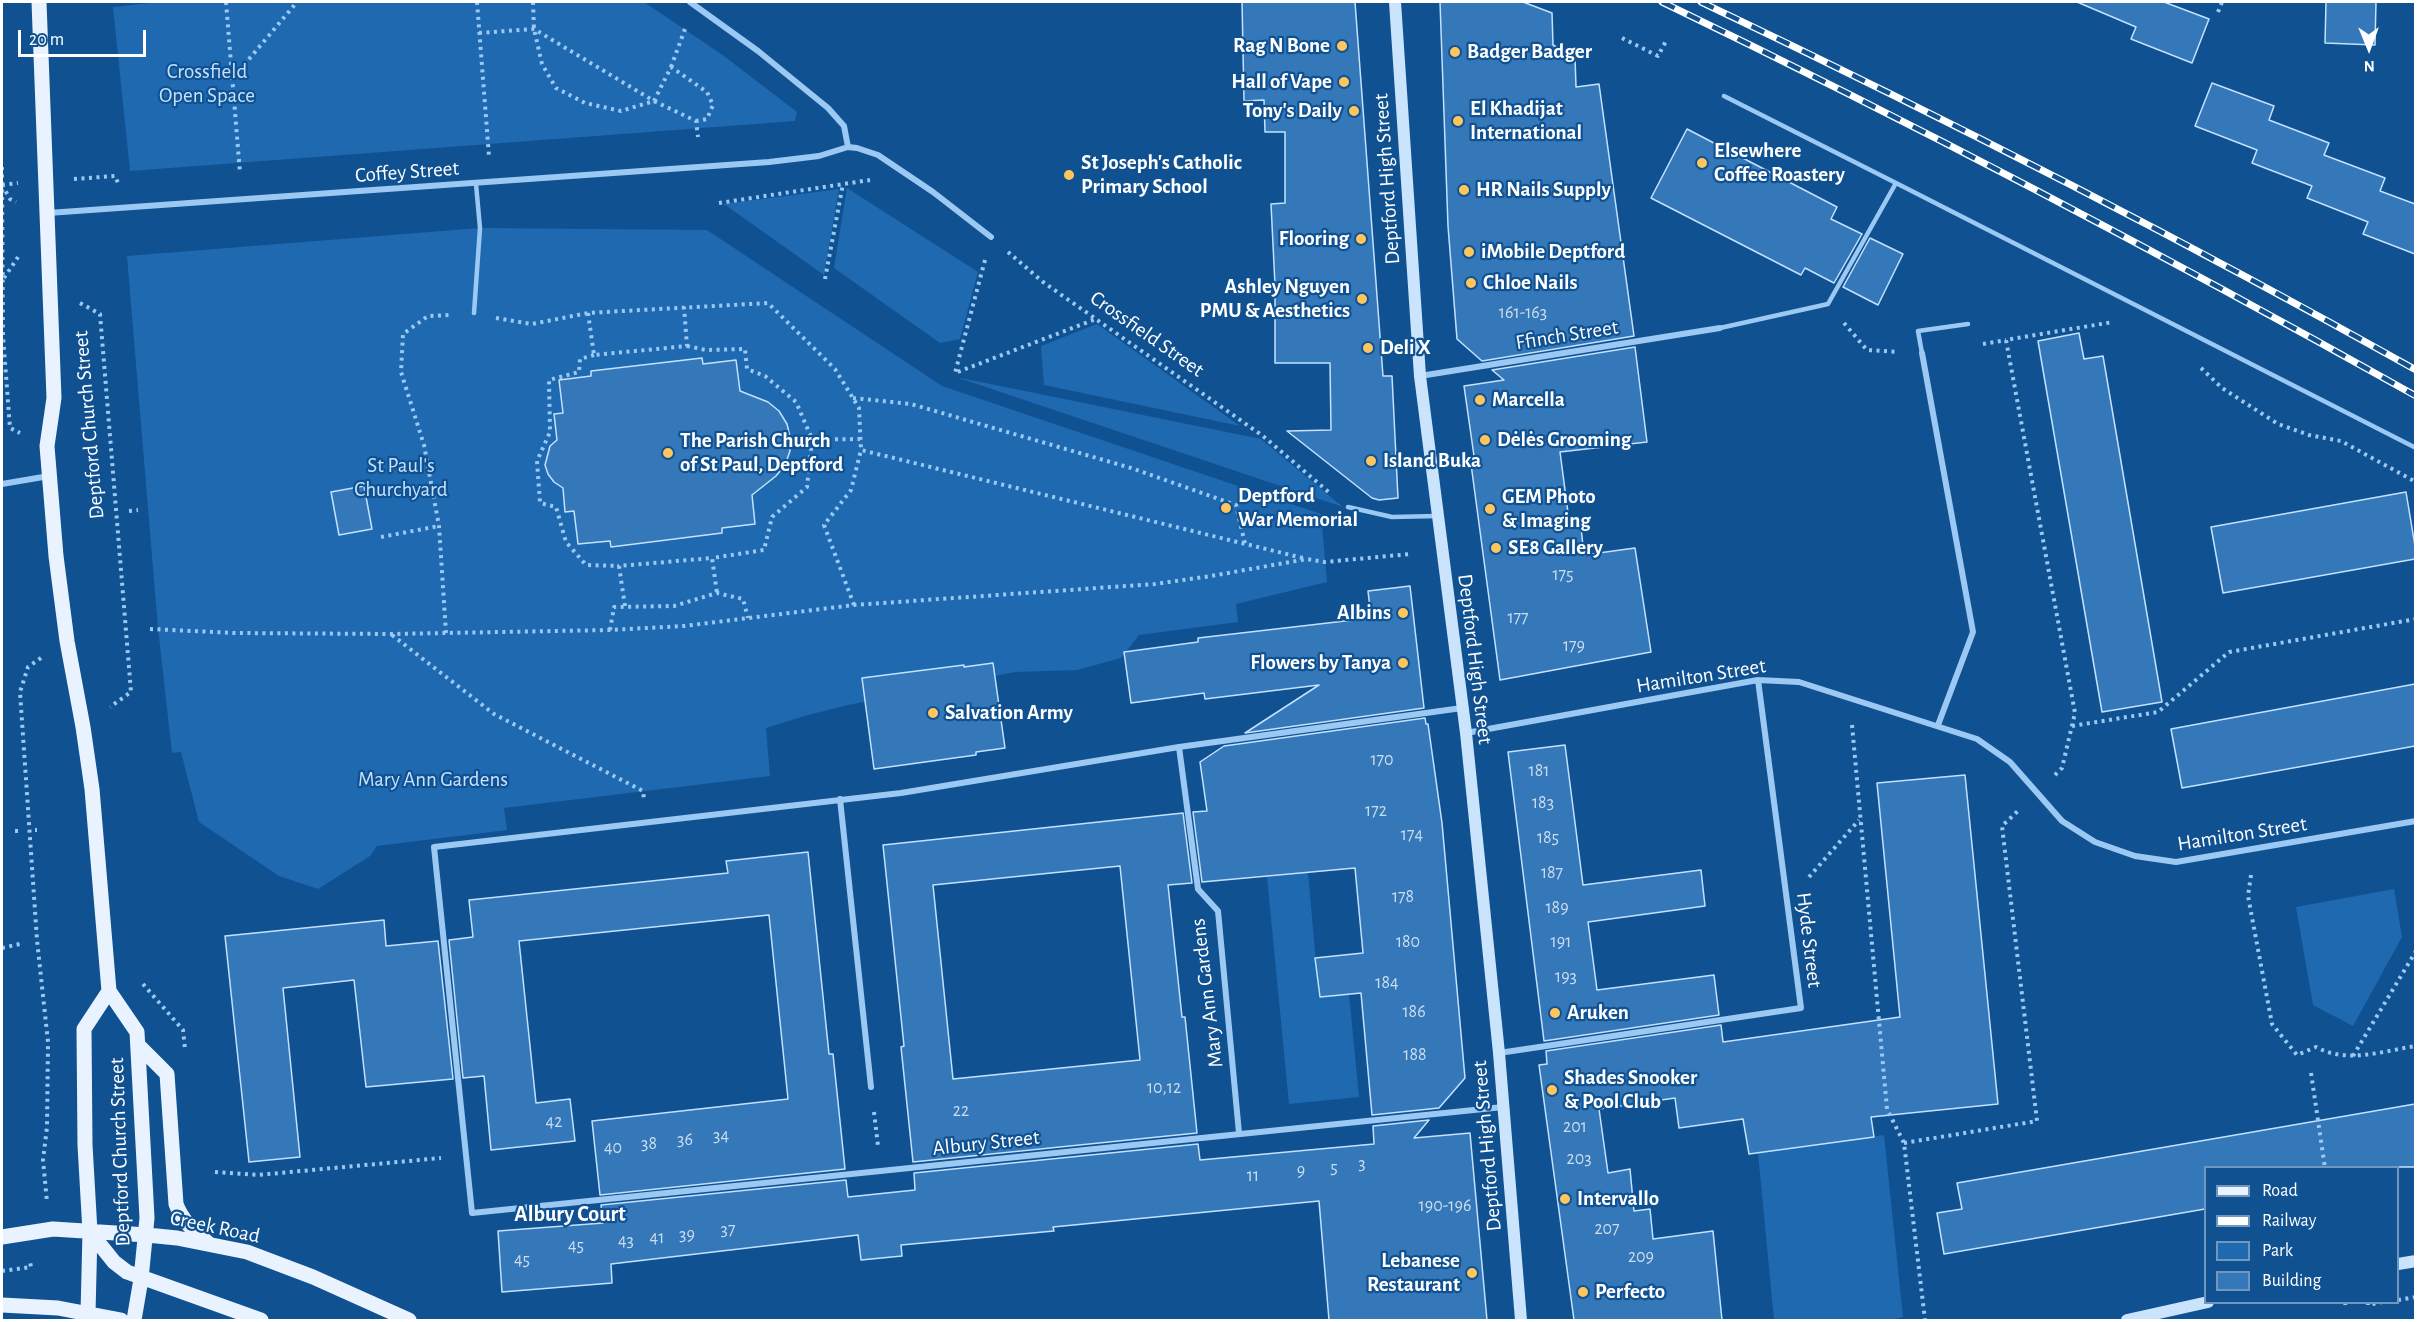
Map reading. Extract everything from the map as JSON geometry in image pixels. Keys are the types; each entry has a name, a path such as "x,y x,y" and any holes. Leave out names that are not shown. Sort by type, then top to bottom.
{"main road":[{"path":"39,2 49,286"},
{"name":"Deptford Church Street","path":"49,286 54,398 47,446 56,556 97,834 109,991 137,1032 147,1235 134,1320"},
{"name":"Deptford Church Street","path":"88,1313 90,1232 85,1145 84,1029 109,991"},
{"path":"138,1045 167,1074 176,1204 190,1228 211,1245"},
{"name":"Creek Road","path":"2,1237 53,1229 177,1238 247,1252 409,1320"},
{"path":"90,1232 114,1262 141,1279 261,1320"},
{"path":"2,1305 58,1308 121,1320"}],"street":[{"path":"690,2 758,51 828,108 843,126 848,147 878,155 933,192 991,237"},
{"name":"Deptford High Street","path":"1395,2 1420,376 1466,733 1499,1053 1521,1320"},
{"name":"Coffey Street","path":"47,213 769,162 819,156 848,147"},
{"name":"Ffinch Street","path":"1420,376 1720,328"},
{"path":"1922,353 1973,632 1938,725"},
{"path":"2,484 49,476"},
{"name":"Hamilton Street","path":"1466,733 1758,680 1799,682 1977,739 2010,762 2062,821 2095,842 2135,856 2176,862 2415,821"},
{"name":"Hyde Street","path":"1499,1053 1801,1008 1758,680"},
{"path":"465,1156 434,848 901,793 1179,747 1462,708"},
{"name":"Mary Ann Gardens","path":"1179,747 1198,889 1218,911 1239,1133"},
{"path":"840,800 871,1088"},
{"name":"Albury Street","path":"465,1156 472,1213 1503,1107"},
{"path":"2399,1264 2415,1261"},
{"path":"2127,1320 2204,1303"}],"lane":[{"path":"1724,96 2415,448"},
{"path":"1720,328 1828,304 1896,183"},
{"path":"474,313 480,228 476,184"},
{"path":"1922,353 1918,331 1968,324"},
{"path":"1348,507 1392,518 1438,516"}],"path":[{"path":"226,2 240,174"},
{"path":"232,72 239,71 297,2"},
{"path":"477,2 489,156"},
{"path":"533,2 534,29 542,64 556,88 585,103 621,111 654,101 671,67 687,25"},
{"path":"2218,12 2222,2"},
{"path":"479,33 534,29 654,101 696,121 707,119 713,105 707,92 671,67"},
{"path":"1622,38 1658,56 1666,41"},
{"path":"696,121 698,137"},
{"name":"Deptford Church Street","path":"2,167 3,336 10,428 47,446"},
{"path":"719,202 905,175"},
{"path":"825,279 843,184"},
{"name":"Deptford Church Street","path":"2,185 10,200"},
{"path":"991,237 955,373 1096,319"},
{"name":"Crossfield Street","path":"991,237 1043,282 1263,436 1348,507"},
{"name":"Deptford Church Street","path":"49,286 100,314 120,545 131,692 83,727"},
{"path":"446,633 439,526 424,446 401,372 403,334 428,316 474,313 532,324 588,313 768,303 835,369 859,408 861,450 851,490 824,525 854,605"},
{"path":"684,307 687,346"},
{"path":"588,313 594,355"},
{"path":"1904,1143 2037,1121 2002,826 2062,768 2075,713 2006,340 2113,321 2123,326"},
{"path":"687,346 706,350 745,349 747,369 765,376 796,402 812,439 807,488 772,517 764,550 712,558 619,566 586,565 566,543 556,507 540,503 537,461 550,432 549,380 579,372 580,359 594,355 687,346"},
{"path":"2198,366 2222,388 2278,424 2309,435 2341,441 2415,482"},
{"path":"853,398 911,404 1131,468 1236,505 1245,544"},
{"path":"790,440 860,439"},
{"path":"861,450 1307,559 1325,562 1410,554"},
{"path":"129,511 138,510"},
{"path":"97,513 104,512"},
{"path":"381,537 439,526"},
{"path":"712,558 717,593"},
{"path":"150,629 235,633 391,634 610,630 684,626 854,605 1155,584 1307,559"},
{"path":"619,566 626,606"},
{"path":"610,630 614,607 674,606 717,593 743,599 748,618"},
{"path":"2072,726 2158,712 2229,652 2415,619"},
{"path":"391,634 494,714 643,791 648,824"},
{"path":"45,1191 43,1160 47,1127 48,1042 37,929 20,692 28,667 67,642"},
{"path":"1850,698 1887,1109 1904,1143 1925,1320"},
{"path":"1787,902 1860,819"},
{"path":"15,831 21,831"},
{"path":"2251,879 2248,896 2271,1024 2297,1055 2316,1047 2326,1052 2352,1057 2415,1046"},
{"path":"2,948 24,944"},
{"path":"2352,1057 2415,951"},
{"path":"2311,1073 2325,1166"},
{"path":"876,1126 878,1151"},
{"path":"215,1172 258,1175 465,1156"},
{"path":"2399,1300 2415,1297"},
{"path":"2345,1304 2346,1309"}],"green space":[{"name":"Crossfield Open Space","path":"159,2 644,2 724,56 797,112 795,121 130,171 113,7"},
{"path":"847,188 978,272 960,339 940,343 834,268"},
{"path":"839,189 824,275 724,204"},
{"name":"St Paul's Churchyard","path":"480,228 707,230 942,386 1321,514 1327,582 1236,604 1238,622 1139,635 1121,658 1077,670 1015,672 848,705 766,728 770,776 504,808 507,830 377,846 370,856 318,889 279,876 199,822 181,752 172,753 158,628 127,256"},
{"path":"1097,324 1240,426 1044,385 1041,346"},
{"path":"956,377 1261,439 1343,507"},
{"path":"1308,872 1319,997 1349,994 1359,1097 1289,1104 1267,877"},
{"path":"2394,889 2402,937 2353,1026 2313,1005 2296,907"},
{"path":"1884,1135 1903,1317 1891,1320 1774,1320 1758,1153"}],"building":[{"path":"1242,2 1355,2 1383,376 1392,376 1398,498 1379,500 1372,498 1287,431 1331,430 1330,363 1275,363 1275,285 1271,204 1285,203 1285,132 1265,132 1264,100 1244,101"},
{"path":"1440,2 1523,2 1552,13 1553,45 1575,57 1576,87 1599,84 1634,336 1482,361 1457,339 1448,226"},
{"path":"2077,2 2164,2 2209,19 2192,63 2131,39 2136,27"},
{"path":"2326,2 2376,2 2375,45 2325,43"},
{"path":"2212,83 2274,106 2269,120 2329,143 2324,155 2385,178 2380,191 2415,204 2415,254 2363,234 2368,222 2307,198 2312,186 2252,163 2257,150 2195,126"},
{"path":"1687,129 1837,207 1831,219 1862,234 1834,283 1805,268 1801,275 1651,198"},
{"path":"1870,238 1903,254 1878,305 1843,287"},
{"path":"2079,333 2084,359 2103,356 2162,702 2102,712 2038,341"},
{"path":"1635,347 1647,442 1560,452 1569,520 1580,518 1584,555 1635,548 1651,652 1500,680 1471,464 1475,463 1464,386 1504,380 1492,370"},
{"name":"The Parish Church of St Paul, Deptford","path":"702,358 703,364 736,360 740,391 768,402 779,411 787,424 790,451 785,465 776,476 752,495 755,524 722,528 722,533 611,547 610,541 578,544 574,511 565,512 563,488 554,482 545,465 550,446 557,440 554,414 563,413 559,380 591,376 591,371"},
{"path":"364,486 372,529 339,535 331,492"},
{"path":"2406,492 2415,559 2223,593 2211,527"},
{"path":"1410,586 1424,708 1245,733 1319,685 1205,699 1204,693 1131,703 1124,652 1198,642 1198,638 1371,618 1368,591"},
{"name":"Salvation Army","path":"993,663 1005,748 976,752 976,755 874,769 862,678"},
{"path":"2415,684 2415,746 2182,788 2171,729"},
{"path":"1425,718 1428,724 1442,823 1465,1078 1439,1108 1372,1115 1361,993 1320,997 1315,958 1363,953 1355,868 1202,882 1193,812 1207,811 1200,762 1224,746"},
{"path":"1565,745 1583,885 1701,870 1705,906 1588,922 1597,990 1714,975 1719,1015 1544,1041 1508,752"},
{"path":"1965,775 1998,1104 1871,1117 1874,1137 1749,1154 1743,1119 1679,1128 1675,1098 1599,1109 1608,1173 1630,1169 1634,1211 1650,1209 1653,1239 1713,1231 1722,1320 1574,1320 1539,1065 1547,1064 1546,1051 1721,1025 1723,1042 1900,1017 1877,783"},
{"path":"1183,813 1192,883 1168,885 1197,1133 913,1162 901,1047 904,1046 883,845","holes":["1120,866 1140,1060 953,1079 933,885"]},
{"path":"808,852 829,1054 833,1054 845,1169 600,1195 592,1121 788,1099 769,915 519,941 536,1103 570,1099 575,1141 491,1150 484,1076 463,1078 449,940 473,937 469,900 728,873 726,861"},
{"path":"384,920 386,946 438,941 453,1079 366,1087 354,980 283,988 300,1157 249,1162 225,936"},
{"path":"2415,1104 2415,1167 2204,1166 2204,1209 1944,1254 1937,1213 1962,1209 1957,1183"},
{"path":"1429,1120 1414,1138 1470,1133 1487,1320 1329,1320 1319,1201 1053,1227 1054,1231 901,1245 902,1256 861,1260 858,1235 611,1264 612,1283 502,1292 498,1231 603,1223 601,1205 846,1180 848,1197 915,1190 914,1173 1198,1144 1200,1160 1374,1144 1373,1126"}],"railway":[{"path":"1662,2 2042,193 2416,396"},
{"path":"1701,2 2062,180 2240,273 2416,370"}],"place":[{"name":"Rag N Bone","path":"1342,46"},
{"name":"Badger Badger","path":"1455,52"},
{"name":"Hall of Vape","path":"1344,82"},
{"name":"Tony's Daily","path":"1354,111"},
{"name":"El Khadijat International","path":"1458,121"},
{"name":"Elsewhere Coffee Roastery","path":"1702,163"},
{"name":"St Joseph's Catholic Primary School","path":"1069,175"},
{"name":"HR Nails Supply","path":"1464,190"},
{"name":"Flooring","path":"1361,239"},
{"name":"iMobile Deptford","path":"1469,252"},
{"name":"Chloe Nails","path":"1471,283"},
{"name":"Ashley Nguyen PMU & Aesthetics","path":"1362,299"},
{"name":"Deli X","path":"1368,348"},
{"name":"Marcella","path":"1480,400"},
{"name":"Dėlės Grooming","path":"1485,440"},
{"name":"The Parish Church of St Paul, Deptford","path":"668,453"},
{"name":"Island Buka","path":"1371,461"},
{"name":"Deptford War Memorial","path":"1226,508"},
{"name":"GEM Photo & Imaging","path":"1490,509"},
{"name":"SE8 Gallery","path":"1496,548"},
{"name":"Albins","path":"1403,613"},
{"name":"Flowers by Tanya","path":"1403,663"},
{"name":"Salvation Army","path":"933,713"},
{"name":"Aruken","path":"1555,1013"},
{"name":"Shades Snooker & Pool Club","path":"1552,1090"},
{"name":"Intervallo","path":"1565,1199"},
{"name":"Lebanese Restaurant","path":"1472,1273"},
{"name":"Perfecto","path":"1583,1292"}],"district":[{"name":"Albury Court","path":"570,1214"}]}
